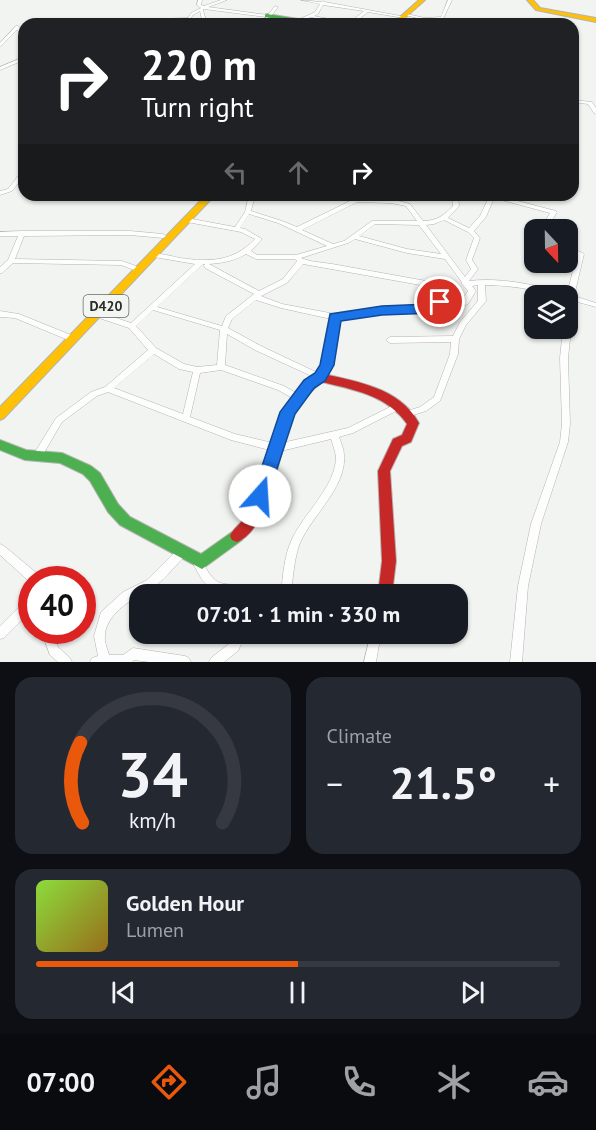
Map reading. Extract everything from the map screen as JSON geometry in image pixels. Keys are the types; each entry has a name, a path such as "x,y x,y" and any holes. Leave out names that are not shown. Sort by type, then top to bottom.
{"main road":[{"path":"405,18 424,0"},
{"path":"530,0 538,9 596,20"},
{"name":"D420","path":"0,404 68,337 95,314 163,236 199,201"},
{"name":"D420","path":"0,415 205,201"},
{"path":"0,445 25,455 62,458 87,470 95,477 113,508 125,521 197,561 208,560 242,532 257,508 288,412 297,397 320,377 378,393 389,397 411,418 413,429 406,438 397,443 384,471 389,561 386,584"}],"street":[{"path":"200,0 198,5 202,9 203,18"},
{"path":"190,18 192,14 225,0"},
{"path":"303,0 399,18"},
{"path":"340,8 344,0"},
{"path":"442,18 450,0"},
{"path":"306,18 317,13 323,2"},
{"path":"267,18 276,7"},
{"path":"202,9 254,18"},
{"path":"358,18 366,12"},
{"path":"311,16 321,18"},
{"path":"0,46 18,28"},
{"path":"0,69 18,61"},
{"path":"579,102 590,103 596,112"},
{"path":"0,193 10,190 18,180"},
{"path":"236,229 248,212 251,201"},
{"path":"297,230 348,201"},
{"path":"203,264 281,306 335,317 382,311 434,309 448,316 446,311 468,298 472,291 408,205 391,201"},
{"path":"221,367 224,329 233,313 257,295 285,280 299,259 355,237 368,224 380,221 405,225 432,224 444,218 456,206 456,201"},
{"path":"470,231 483,217 490,201"},
{"path":"511,201 554,212 555,215 552,219"},
{"path":"248,212 333,246"},
{"path":"444,218 470,231 477,241 469,260 475,269 466,284"},
{"path":"154,255 203,264 224,262 245,252 259,239 236,229 187,220"},
{"path":"0,271 11,261 22,233"},
{"path":"0,234 144,233 163,236"},
{"path":"355,237 407,251 445,257"},
{"path":"245,252 256,257 299,259 441,286 440,302 434,309"},
{"path":"578,253 581,254 578,267"},
{"path":"0,261 111,262 134,268"},
{"path":"132,326 203,264"},
{"path":"466,284 501,283 524,287"},
{"path":"108,389 234,437 277,448 361,427 403,410 423,409 437,399 454,354 455,339 463,324 482,302 481,285"},
{"path":"578,299 596,305"},
{"path":"154,308 224,329 320,377 332,350 335,317"},
{"path":"0,314 16,316 68,337"},
{"path":"95,314 132,326 153,350 182,367 197,370 221,367 280,388 297,397"},
{"path":"390,340 455,339"},
{"path":"516,662 523,586 536,524 564,442 566,339"},
{"path":"38,455 59,420 94,394 108,389 153,350"},
{"path":"186,418 197,370"},
{"path":"287,584 290,560 299,534 312,517 339,466 340,456 334,434"},
{"path":"0,549 20,566"},
{"path":"181,553 151,584 127,596 105,616 99,636 102,662 125,660 133,654 184,662"},
{"path":"197,561 210,584"},
{"path":"0,634 18,616"},
{"path":"51,644 54,651 66,662"},
{"path":"215,662 236,644"},
{"path":"370,662 374,644"}],"traffic: fast":[{"path":"267,16 279,18"},
{"path":"0,445 25,455 62,458 87,470 95,477 113,508 125,521 202,562 237,536"}],"traffic: slow":[{"path":"402,18 422,0"},
{"path":"530,0 538,9 596,20"},
{"path":"0,415 205,201"}],"traffic: jam":[{"path":"237,536 251,521 260,503 280,435 289,413 302,393 320,377 372,391 395,403 413,423 407,438 397,443 384,471 389,561 386,584"}],"route":[{"path":"260,496 288,412 297,397 309,384 320,377 327,365 332,350 335,317 382,311 434,309 440,302"}]}
